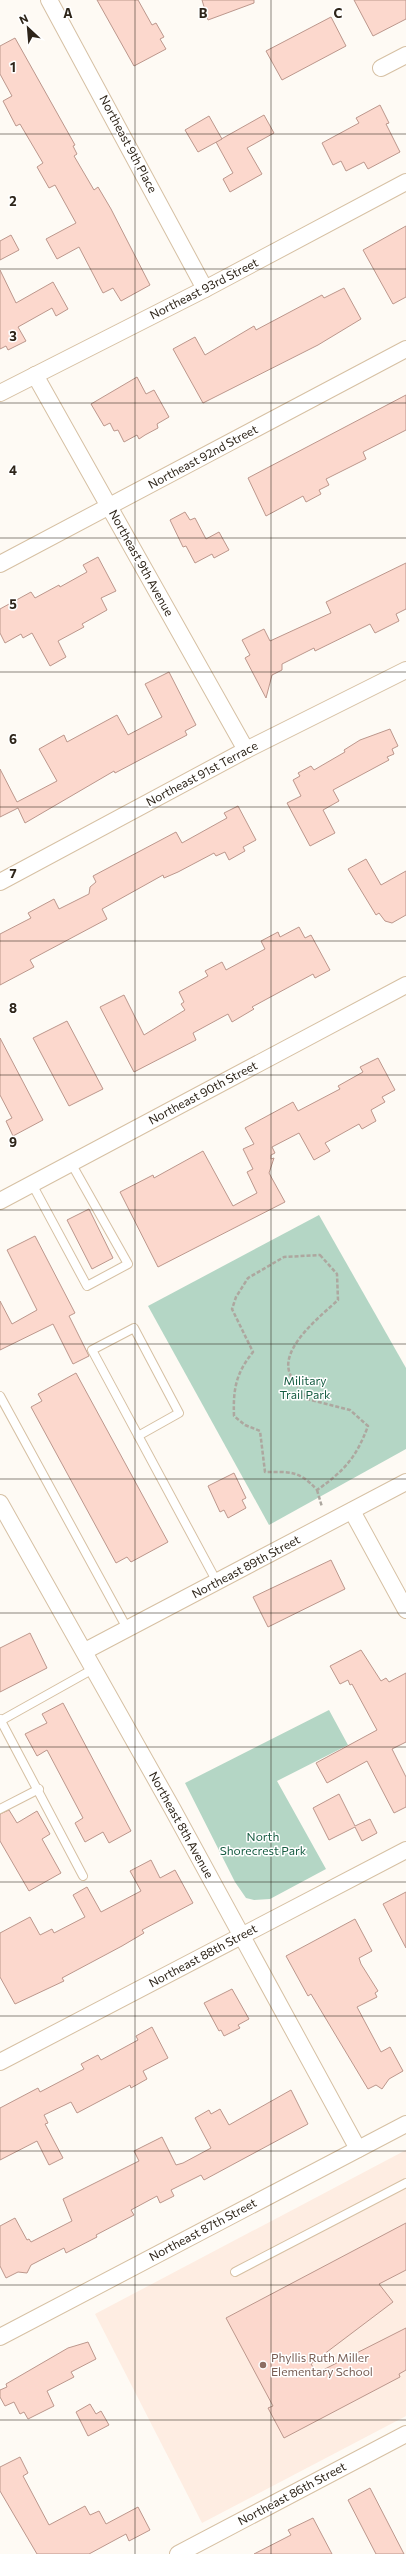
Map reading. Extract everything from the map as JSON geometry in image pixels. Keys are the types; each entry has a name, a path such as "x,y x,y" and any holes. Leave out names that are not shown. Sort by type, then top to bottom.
{"street":[{"name":"Northeast 9th Place","path":"49,0 205,289"},
{"path":"381,68 406,55"},
{"name":"Northeast 93rd Street","path":"0,393 205,289 406,182"},
{"name":"Northeast 92nd Street","path":"0,564 406,349"},
{"name":"Northeast 9th Avenue","path":"35,375 246,750"},
{"name":"Northeast 91st Terrace","path":"0,882 246,750 406,670"},
{"name":"Northeast 90th Street","path":"0,1201 406,985"},
{"name":"Northeast 89th Street","path":"85,1652 406,1482"},
{"name":"Northeast 8th Avenue","path":"0,1504 95,1668 358,2149"},
{"path":"352,1511 406,1610"},
{"name":"Northeast 88th Street","path":"0,2062 406,1850"},
{"name":"Northeast 87th Street","path":"0,2336 406,2124"},
{"name":"Northeast 86th Street","path":"178,2554 406,2434"}],"lane":[{"path":"32,1184 87,1286 128,1264 71,1163"},
{"path":"138,1436 179,1413 134,1328 92,1350 138,1436 217,1582"},
{"path":"0,1396 128,1630"},
{"path":"83,1876 39,1789 1,1719 95,1668"},
{"path":"0,1809 39,1789"},
{"path":"235,2272 406,2183"}],"path":[{"path":"317,1490 336,1477 359,1450 368,1426 350,1410 307,1399 289,1373 290,1353 302,1335 338,1300 337,1274 320,1255 284,1257 248,1278 236,1297 232,1309 253,1352 244,1363 234,1384 234,1416 245,1425 260,1430 265,1472 287,1472 305,1476 317,1490 323,1510"}],"shaded area":[{"name":"Phyllis Ruth Miller Elementary School","path":"406,2150 406,2416 202,2523 95,2314"}],"green space":[{"name":"Military Trail Park","path":"319,1215 406,1368 406,1449 269,1525 148,1306"},
{"name":"North Shorecrest Park","path":"329,1710 348,1745 277,1781 326,1869 270,1899 254,1900 246,1898 235,1882 185,1783"}],"building":[{"path":"97,0 138,0 152,25 156,23 164,37 160,39 166,49 134,66"},
{"path":"202,0 254,0 254,3 208,20"},
{"path":"354,0 406,0 406,19 373,36"},
{"path":"331,17 346,46 282,80 266,51"},
{"path":"15,38 75,145 73,146 77,154 74,156 94,190 98,187 111,209 150,285 121,301 113,288 103,293 79,247 57,259 46,239 76,223 55,185 49,188 37,167 43,163 20,124 16,126 3,101 12,96 0,74 0,46"},
{"path":"380,105 389,123 386,124 400,152 368,169 364,162 346,171 341,161 333,165 322,143 359,123 356,118"},
{"path":"264,115 274,133 247,148 262,174 230,192 223,179 233,173 216,142"},
{"path":"209,116 222,139 198,152 185,130"},
{"path":"406,226 406,297 393,304 363,250"},
{"path":"11,235 19,250 0,260 0,241"},
{"path":"0,270 16,303 53,282 68,309 56,316 52,308 18,327 26,341 8,350 6,346 0,349"},
{"path":"344,288 361,319 318,345 203,403 173,349 195,337 205,355 254,326 256,330 322,295 324,298"},
{"path":"137,377 146,394 154,390 169,417 157,424 158,428 139,439 137,435 124,442 118,430 114,431 110,423 104,426 91,404"},
{"path":"406,395 406,430 363,452 366,459 326,479 329,485 319,490 321,494 306,502 303,496 266,516 248,478"},
{"path":"185,512 190,520 195,518 206,539 219,532 229,550 214,558 212,554 195,563 186,546 183,547 170,520"},
{"path":"98,557 116,591 101,598 107,610 82,624 84,627 58,641 66,657 50,666 32,633 23,638 21,634 5,643 0,633 0,609 31,592 35,598 59,585 60,587 87,572 83,565"},
{"path":"406,563 406,609 396,614 399,621 375,633 370,624 315,651 314,648 282,664 282,670 272,675 266,698 245,658 250,655 242,640 264,629 270,641 331,613 326,602"},
{"path":"169,672 196,725 185,731 187,735 115,773 114,771 25,823 18,808 0,817 0,769 17,802 57,781 39,749 64,735 67,742 117,715 128,735 162,717 145,684"},
{"path":"390,729 398,746 392,749 394,754 387,757 389,760 333,790 339,801 323,810 335,833 310,846 287,803 301,796 293,780 300,776 298,773 311,766 314,770 345,752 344,750 360,740"},
{"path":"238,806 256,840 243,847 245,851 229,860 225,852 216,856 214,853 178,872 164,878 163,875 102,909 107,919 30,960 34,967 0,985 0,934 31,918 28,913 54,899 59,909 89,894 90,887 96,882 93,876 176,832 182,843 227,818 224,813"},
{"path":"366,859 381,885 406,871 406,915 392,923 385,921 379,913 376,915 348,869"},
{"path":"299,927 305,938 311,935 330,970 315,978 313,974 252,1007 254,1009 232,1022 228,1014 193,1033 196,1040 134,1072 100,1007 124,995 144,1035 185,1010 181,1004 184,1002 179,992 208,976 205,971 222,962 226,970 265,949 261,941 278,932 280,937"},
{"path":"67,1021 103,1089 69,1106 33,1038"},
{"path":"0,1038 43,1120 13,1136 6,1121 12,1118 0,1095"},
{"path":"378,1058 395,1090 382,1097 385,1102 371,1110 376,1121 362,1129 359,1124 325,1143 330,1151 314,1160 299,1133 272,1147 275,1153 271,1155 271,1159 274,1158 269,1173 285,1202 158,1267 120,1192 153,1175 154,1178 203,1151 233,1206 257,1193 247,1172 253,1169 243,1149 254,1144 245,1128 293,1102 298,1111 340,1089 338,1086 363,1072 360,1067"},
{"path":"89,1209 113,1258 92,1269 67,1220"},
{"path":"35,1236 75,1313 69,1316 89,1356 73,1364 53,1324 0,1350 0,1301 12,1324 37,1310 7,1250"},
{"path":"76,1373 168,1542 131,1562 127,1557 116,1563 31,1407 42,1401 38,1394"},
{"path":"234,1473 246,1498 242,1500 246,1508 228,1518 224,1510 220,1512 208,1486"},
{"path":"331,1560 345,1589 268,1627 253,1597"},
{"path":"30,1633 47,1668 0,1692 0,1648"},
{"path":"361,1650 381,1681 386,1678 389,1682 406,1673 406,1742 392,1749 406,1777 406,1807 394,1813 367,1761 327,1783 316,1763 377,1730 352,1684 350,1685 348,1680 340,1684 330,1666"},
{"path":"63,1703 131,1831 109,1843 103,1832 85,1842 75,1823 83,1818 47,1750 37,1756 25,1734 47,1723 42,1714"},
{"path":"339,1794 355,1826 370,1819 377,1833 362,1841 355,1827 329,1840 313,1808"},
{"path":"9,1810 17,1823 37,1811 50,1834 42,1839 61,1873 29,1891 0,1841 0,1814"},
{"path":"151,1860 160,1878 175,1870 193,1903 142,1930 144,1933 122,1946 62,1978 64,1981 15,2004 0,1977 0,1933 30,1917 40,1935 52,1929 54,1933 85,1917 73,1895 87,1887 101,1912 141,1891 130,1871"},
{"path":"406,1892 406,1948 383,1904"},
{"path":"355,1919 372,1951 359,1958 361,1964 378,1991 375,1993 377,1997 357,2007 381,2052 390,2047 403,2071 389,2079 382,2089 376,2085 368,2089 311,1994 308,1996 286,1956"},
{"path":"232,1989 249,2019 238,2025 240,2028 224,2036 221,2030 219,2031 204,2003"},
{"path":"152,2027 168,2058 143,2071 147,2079 131,2088 130,2085 77,2113 71,2102 44,2115 48,2123 45,2124 63,2158 49,2165 37,2141 0,2160 0,2108 38,2088 40,2092 84,2069 81,2064 98,2055 101,2060 138,2040 136,2036"},
{"path":"291,2090 308,2124 204,2180 201,2175 171,2190 174,2196 160,2203 157,2196 131,2210 134,2215 96,2235 97,2237 66,2253 64,2248 31,2265 27,2273 18,2272 6,2278 0,2266 0,2226 15,2218 27,2240 29,2239 31,2242 72,2221 63,2199 139,2161 134,2151 162,2137 176,2165 183,2163 211,2148 195,2118 209,2110 211,2114 220,2109 229,2125"},
{"path":"406,2223 406,2270 379,2284 393,2302 311,2364 317,2373 406,2328 406,2370 399,2374 400,2377 284,2438 268,2408 273,2406 226,2318"},
{"path":"88,2342 96,2359 71,2372 74,2377 47,2391 54,2406 28,2419 24,2412 20,2414 14,2402 5,2406 0,2397 0,2390 7,2387 6,2384 68,2348"},
{"path":"90,2404 96,2414 101,2411 109,2425 88,2436 76,2412"},
{"path":"20,2457 28,2473 23,2476 49,2525 85,2506 90,2515 99,2511 106,2524 138,2507 150,2530 129,2541 126,2534 89,2554 37,2554 0,2491 0,2467"},
{"path":"370,2488 404,2554 376,2554 348,2500"},
{"path":"313,2518 332,2554 254,2554 291,2535 288,2530"}],"place":[{"name":"Phyllis Ruth Miller Elementary School","path":"263,2365"}]}
